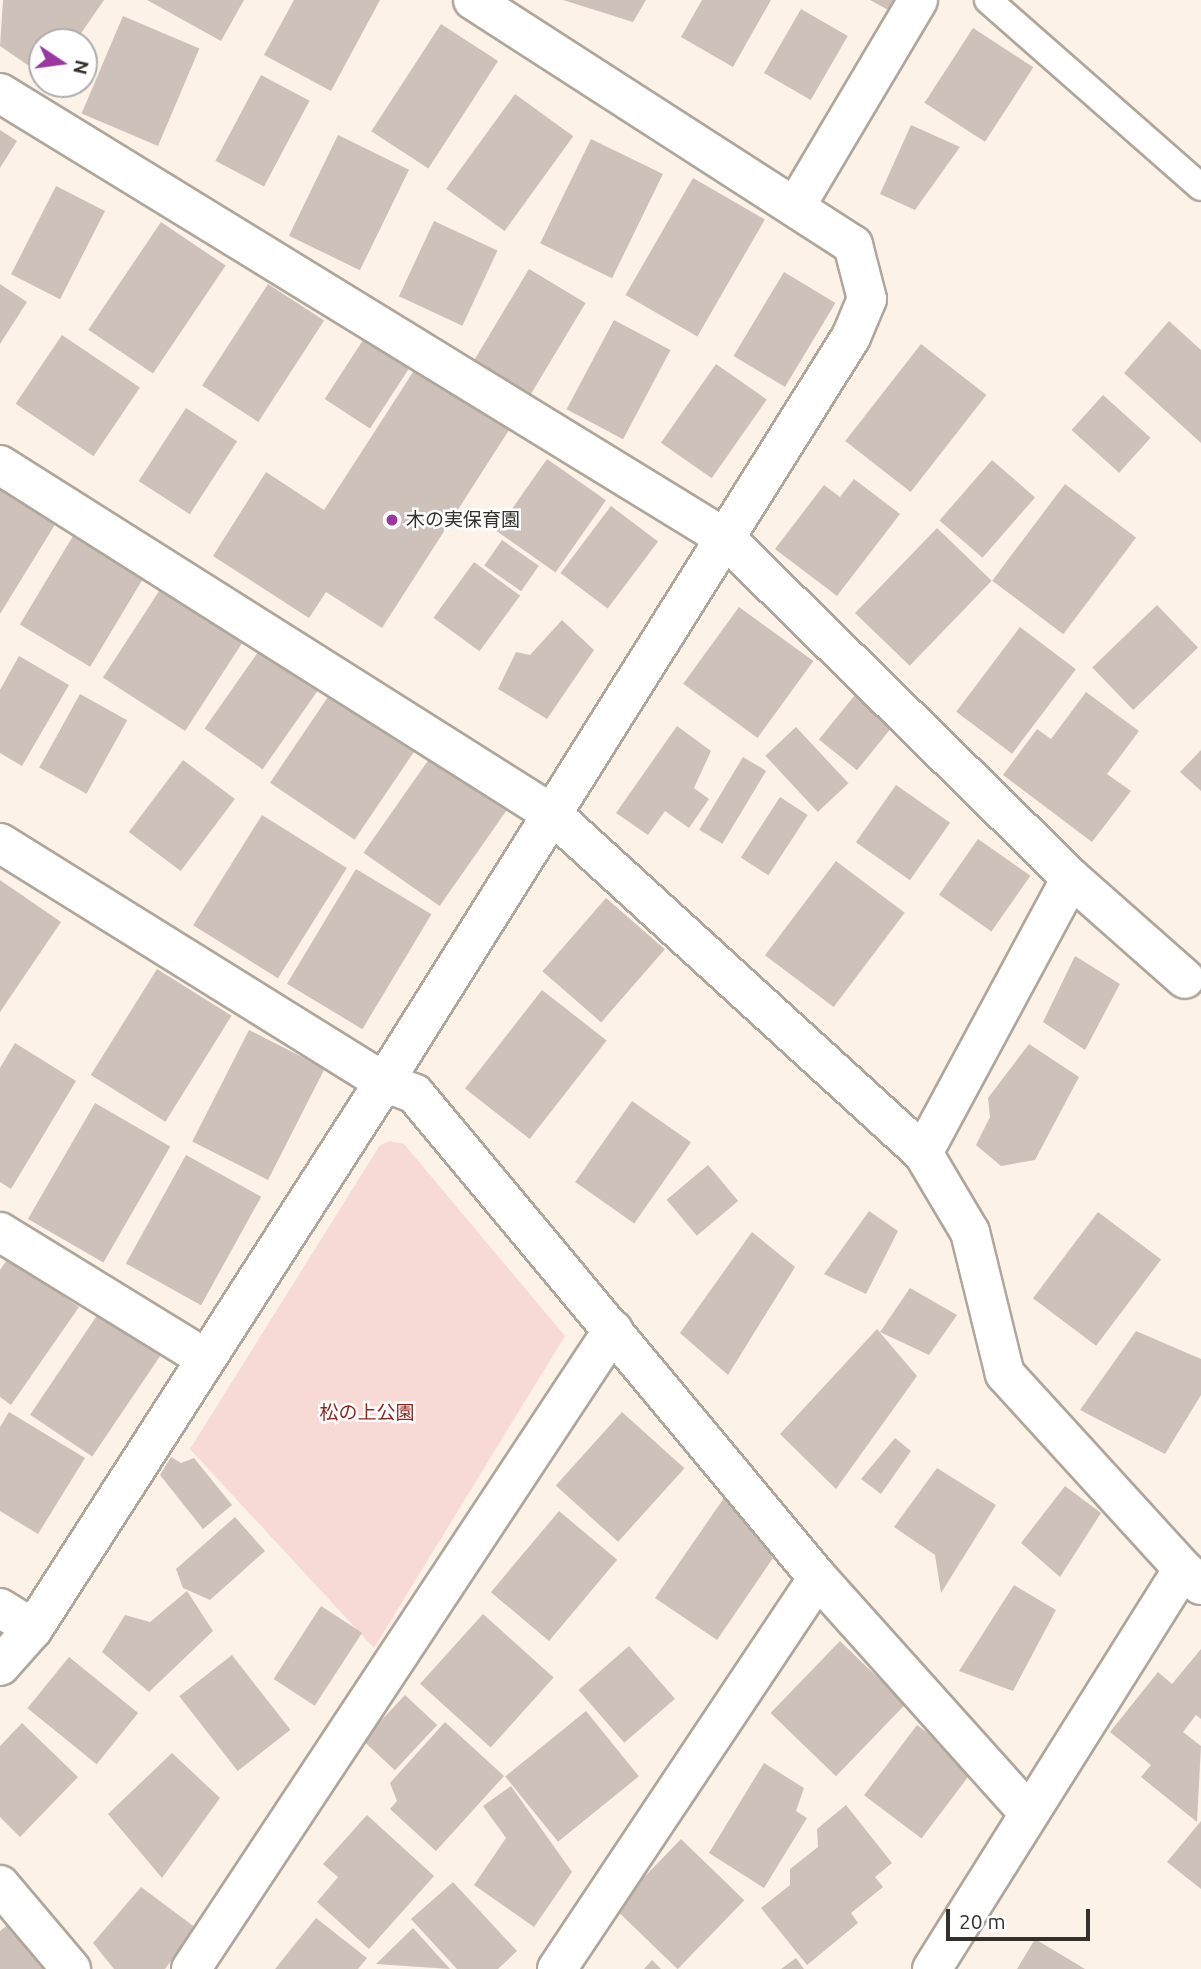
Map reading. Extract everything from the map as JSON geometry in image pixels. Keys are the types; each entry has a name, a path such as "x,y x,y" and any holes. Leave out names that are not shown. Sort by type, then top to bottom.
{"street":[{"path":"0,1666 33,1629 384,1082 851,337 867,299 853,245 797,204 473,0"},
{"path":"797,204 918,0"},
{"path":"0,93 725,538 1071,878 1185,979"},
{"path":"0,465 552,814 923,1153 970,1232 1005,1374 1192,1577 1028,1812 932,1969"},
{"path":"0,843 384,1082 415,1094 444,1123 818,1578 1028,1812"},
{"path":"923,1153 1071,878"},
{"path":"0,1232 205,1358"},
{"path":"191,1969 613,1330"},
{"path":"557,1969 818,1578"},
{"path":"0,1608 33,1629"},
{"path":"0,1885 71,1969"}],"lane":[{"path":"988,0 1201,187"}],"green space":[{"name":"松の上公園","path":"390,1141 404,1144 565,1336 374,1648 190,1449 380,1145"}],"building":[{"path":"3,0 104,0 85,28 28,28 28,65 0,46"},
{"path":"147,0 244,0 221,41"},
{"path":"294,0 380,0 331,91 264,55"},
{"path":"563,0 646,0 633,22"},
{"path":"702,0 771,0 733,67 681,37"},
{"path":"870,0 896,0 890,11"},
{"path":"801,9 848,36 811,100 764,73"},
{"path":"123,16 199,48 158,146 82,114 88,98 98,98 98,75"},
{"path":"441,24 498,61 428,168 371,131"},
{"path":"973,28 1033,67 985,142 925,103"},
{"path":"261,75 310,101 264,186 215,161"},
{"path":"515,94 573,136 504,231 446,189"},
{"path":"911,125 960,147 915,210 880,194"},
{"path":"0,130 17,141 0,168"},
{"path":"338,135 409,170 360,270 289,236"},
{"path":"591,139 663,174 612,278 540,243"},
{"path":"693,178 765,220 697,336 626,295"},
{"path":"56,186 105,211 60,299 11,274"},
{"path":"434,221 497,251 462,326 399,296"},
{"path":"161,222 226,266 153,373 88,330"},
{"path":"529,269 586,303 527,401 470,367"},
{"path":"784,272 835,303 785,387 734,356"},
{"path":"0,284 27,302 0,344"},
{"path":"268,284 324,320 258,422 202,385"},
{"path":"614,320 671,350 623,439 567,409"},
{"path":"1169,321 1201,350 1201,443 1124,373"},
{"path":"62,335 140,388 94,456 16,404"},
{"path":"365,337 410,366 370,428 325,399"},
{"path":"921,344 986,395 911,492 845,441"},
{"path":"716,364 767,400 712,478 661,443"},
{"path":"415,369 509,430 382,628 326,592 309,618 213,556 266,472 324,510"},
{"path":"1103,395 1151,438 1119,473 1072,430"},
{"path":"186,408 237,441 190,514 139,481"},
{"path":"547,459 606,500 556,572 497,531"},
{"path":"992,460 1035,497 983,558 940,520"},
{"path":"854,479 900,514 837,596 775,549 824,485 840,497"},
{"path":"1065,484 1136,538 1063,634 992,581"},
{"path":"0,488 56,523 0,614"},
{"path":"611,506 658,542 608,609 560,573"},
{"path":"937,528 992,581 910,666 855,613"},
{"path":"76,531 146,573 90,667 20,624"},
{"path":"502,540 539,566 521,591 484,565"},
{"path":"474,562 520,596 480,651 433,618"},
{"path":"165,582 247,635 185,731 103,678"},
{"path":"1157,605 1198,647 1133,710 1092,668"},
{"path":"739,607 813,661 758,738 683,684"},
{"path":"562,620 594,650 547,719 498,689 516,652 530,655"},
{"path":"1020,627 1076,669 1012,754 956,712"},
{"path":"263,645 321,686 263,769 204,729"},
{"path":"19,656 69,685 22,766 0,753 0,690"},
{"path":"336,685 421,742 355,840 270,783"},
{"path":"863,685 901,716 857,770 819,739"},
{"path":"1086,692 1139,731 1107,774 1131,791 1092,842 1003,775 1037,729 1051,739"},
{"path":"80,694 127,720 87,794 39,767"},
{"path":"677,726 711,751 694,788 709,799 689,828 665,811 648,835 616,813"},
{"path":"796,727 849,783 818,812 765,756"},
{"path":"1201,750 1201,791 1180,772"},
{"path":"434,752 510,805 440,906 363,853"},
{"path":"743,757 766,771 722,844 699,830"},
{"path":"183,760 235,799 181,871 129,832"},
{"path":"896,785 950,823 910,880 856,842"},
{"path":"780,797 808,815 768,875 741,857"},
{"path":"262,815 347,868 278,978 193,925"},
{"path":"978,839 1030,876 991,931 939,895"},
{"path":"836,861 905,913 834,1007 765,955"},
{"path":"356,869 431,914 362,1029 287,984"},
{"path":"0,880 61,922 0,1012"},
{"path":"606,898 665,949 601,1022 542,971"},
{"path":"1075,956 1120,984 1085,1050 1043,1022"},
{"path":"157,969 232,1016 165,1122 91,1075"},
{"path":"542,990 607,1040 530,1139 465,1089"},
{"path":"249,1030 325,1069 268,1180 192,1141"},
{"path":"15,1043 76,1081 11,1189 0,1182 0,1068"},
{"path":"1029,1044 1079,1077 1035,1160 1001,1166 976,1145 990,1117 988,1098"},
{"path":"632,1101 691,1142 634,1223 575,1182"},
{"path":"95,1103 170,1146 103,1263 28,1219"},
{"path":"186,1155 261,1197 201,1305 126,1263"},
{"path":"708,1165 738,1201 697,1236 667,1200"},
{"path":"869,1211 898,1231 866,1294 824,1274"},
{"path":"1098,1212 1161,1260 1096,1346 1033,1298"},
{"path":"752,1232 795,1267 728,1375 680,1333"},
{"path":"9,1257 79,1307 11,1405 0,1397 0,1270"},
{"path":"910,1288 957,1315 929,1355 880,1332"},
{"path":"100,1311 162,1353 92,1457 30,1415"},
{"path":"877,1329 917,1376 836,1489 780,1434"},
{"path":"1136,1331 1201,1359 1201,1395 1165,1454 1080,1410"},
{"path":"9,1412 85,1458 38,1534 0,1511 0,1427"},
{"path":"622,1412 684,1468 618,1542 556,1486"},
{"path":"895,1438 911,1451 881,1494 861,1479"},
{"path":"171,1457 181,1463 194,1458 232,1505 203,1529 160,1475"},
{"path":"937,1468 996,1505 941,1593 935,1555 894,1527"},
{"path":"1065,1486 1101,1513 1060,1577 1021,1543"},
{"path":"726,1495 773,1558 717,1640 655,1598"},
{"path":"559,1511 617,1560 549,1641 491,1592"},
{"path":"235,1517 265,1551 210,1600 183,1588 176,1569"},
{"path":"1014,1585 1056,1610 1013,1691 959,1671"},
{"path":"187,1591 213,1631 149,1692 102,1652 125,1615 150,1622"},
{"path":"321,1606 362,1633 315,1706 274,1679"},
{"path":"483,1614 554,1678 491,1747 420,1684"},
{"path":"840,1641 905,1704 836,1776 771,1713"},
{"path":"629,1646 675,1699 624,1743 578,1690"},
{"path":"1201,1649 1201,1719 1196,1715 1183,1732 1201,1746 1197,1822 1141,1777 1151,1765 1110,1732 1158,1672 1172,1684"},
{"path":"232,1655 290,1730 238,1771 179,1696"},
{"path":"69,1657 138,1713 97,1764 27,1708"},
{"path":"405,1695 437,1725 395,1770 363,1740"},
{"path":"586,1711 639,1776 558,1842 505,1776"},
{"path":"445,1722 504,1776 436,1851 390,1809 397,1801 390,1783"},
{"path":"22,1723 78,1777 20,1837 0,1817 0,1746"},
{"path":"917,1725 975,1768 922,1839 864,1795"},
{"path":"172,1753 220,1798 162,1878 108,1814"},
{"path":"764,1763 804,1788 796,1811 807,1818 764,1888 709,1853"},
{"path":"511,1786 572,1872 534,1927 474,1885 506,1838 483,1806"},
{"path":"846,1805 892,1863 875,1877 883,1887 851,1913 858,1923 807,1965 761,1908 790,1885 790,1869 818,1847 817,1829"},
{"path":"367,1815 434,1876 369,1949 317,1902 338,1877 323,1864"},
{"path":"1201,1821 1201,1889 1167,1862"},
{"path":"681,1839 744,1900 678,1969 614,1908"},
{"path":"453,1882 517,1951 498,1969 457,1969 411,1919"},
{"path":"141,1887 196,1928 165,1969 114,1969 93,1943"},
{"path":"316,1918 367,1958 358,1969 275,1969"},
{"path":"9,1924 44,1969 0,1969 0,1931"},
{"path":"413,1928 450,1969 376,1964"},
{"path":"1035,1939 1085,1969 1017,1969"},
{"path":"796,1958 804,1969 781,1969"},
{"path":"652,1960 661,1969 644,1969"}],"place":[{"name":"木の実保育園","path":"392,520"}]}
